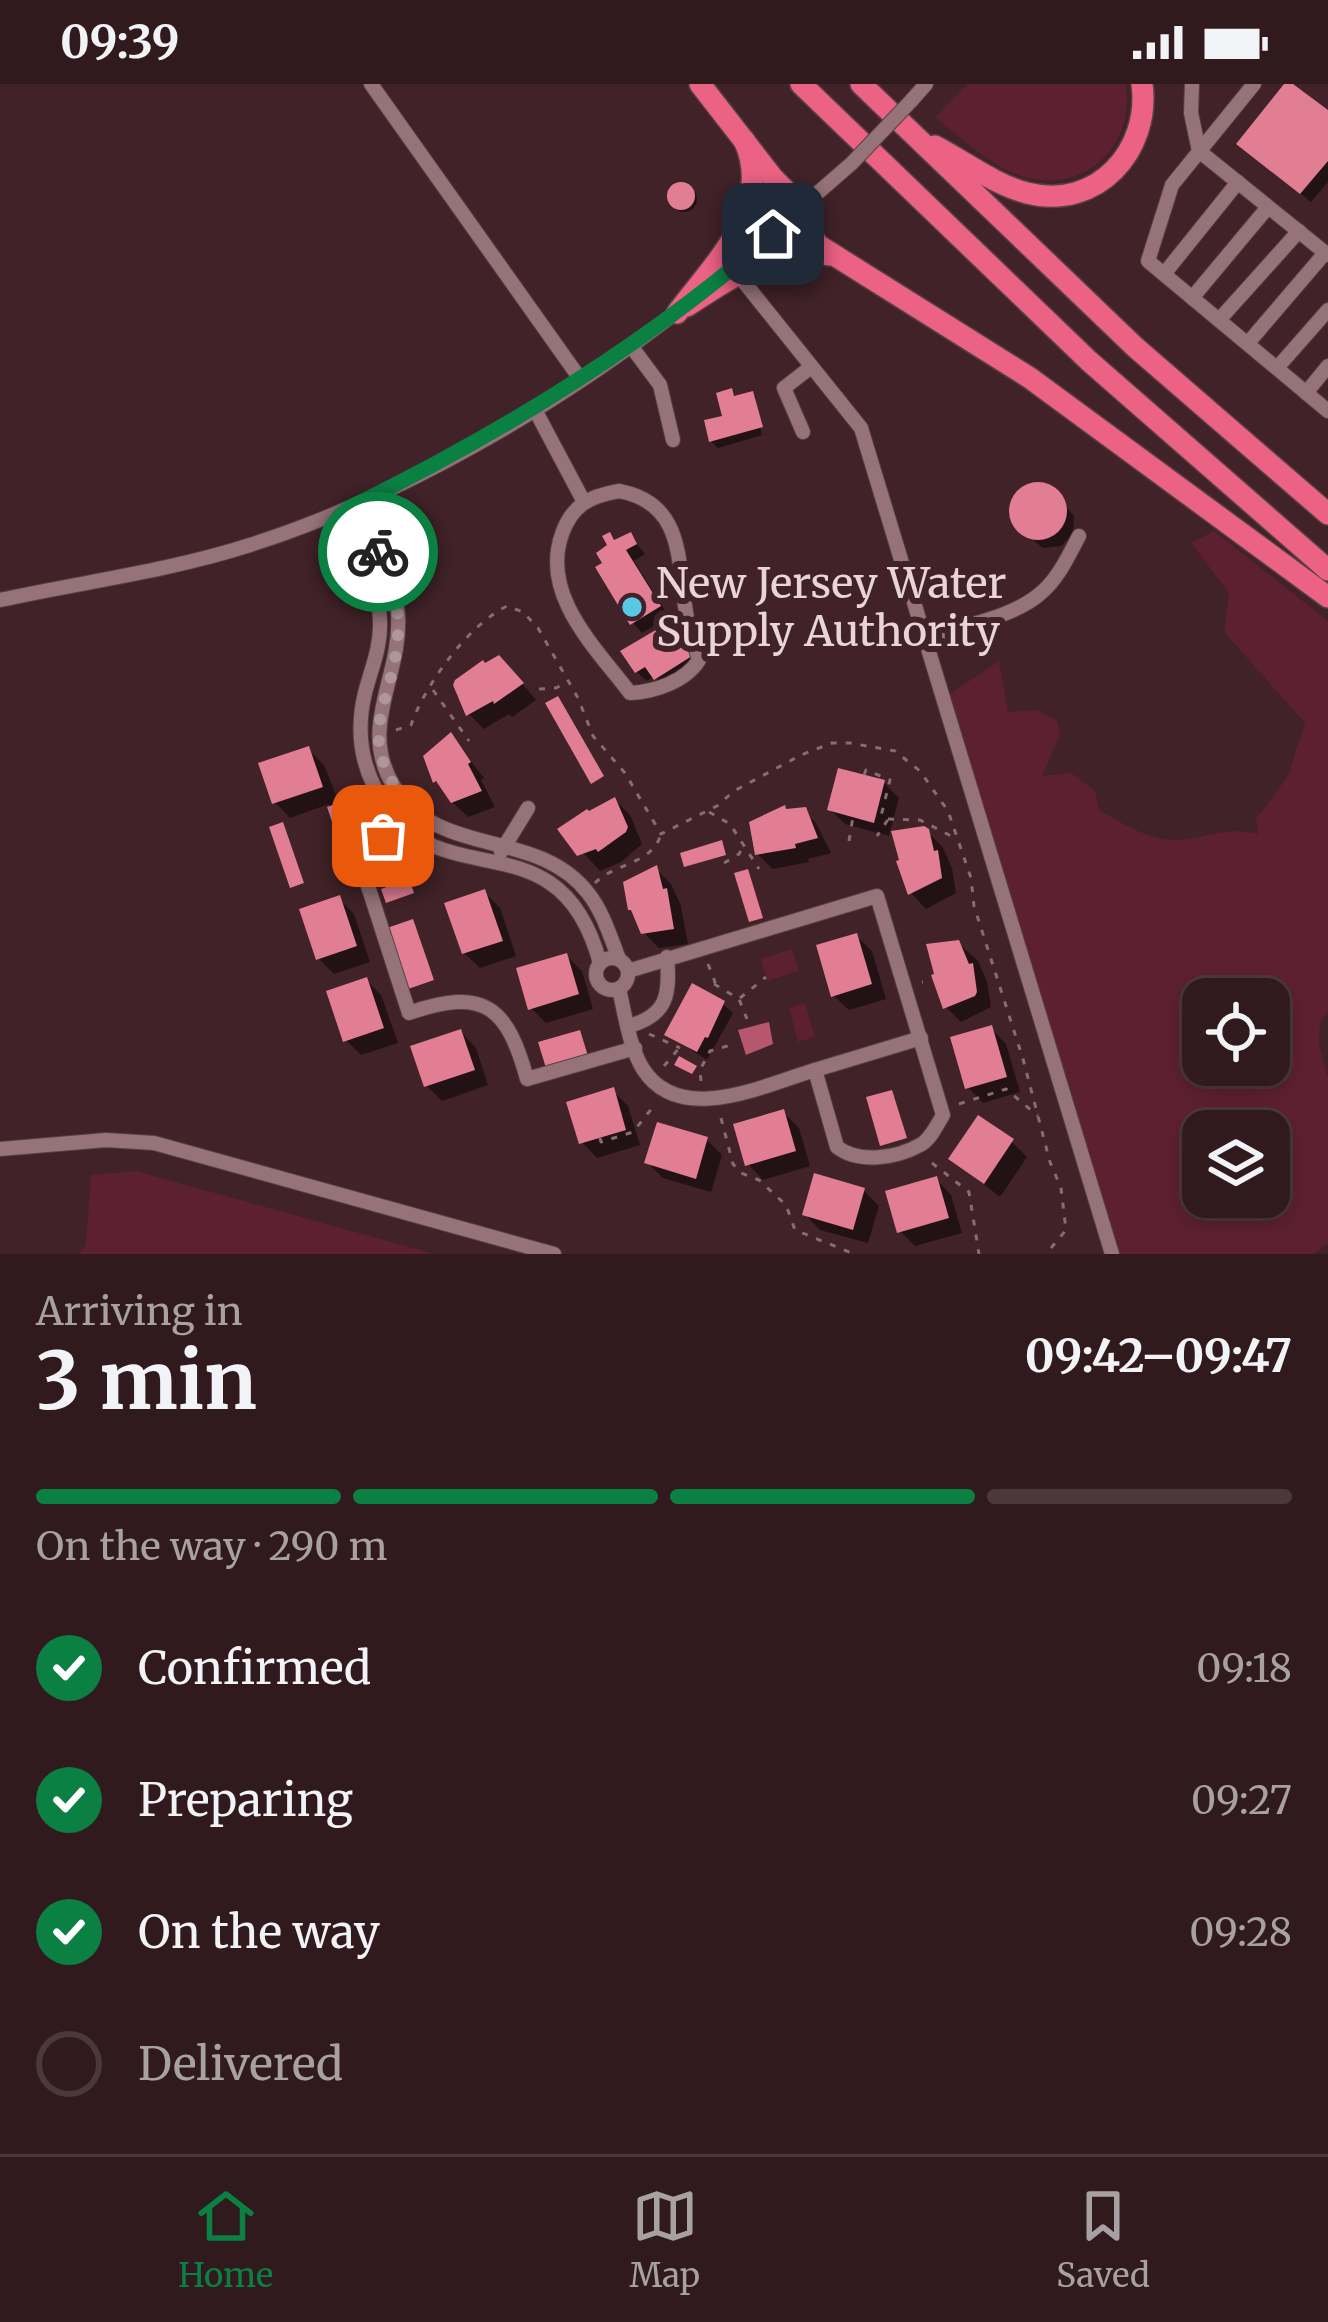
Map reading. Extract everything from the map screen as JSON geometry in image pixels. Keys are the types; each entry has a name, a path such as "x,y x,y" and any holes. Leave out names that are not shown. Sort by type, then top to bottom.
{"highway":[{"path":"700,84 800,210 818,244 1045,389 1328,597"},
{"path":"801,84 1089,361 1328,570"},
{"path":"861,84 1136,347 1328,514"},
{"path":"872,84 886,109"},
{"path":"910,132 1023,192 1076,193 1104,181 1129,155 1142,123 1142,84"},
{"path":"677,313 726,249 746,214 752,174 744,140"},
{"path":"677,313 736,271 792,254 835,256"}],"street":[{"path":"371,84 581,380"},
{"path":"926,84 852,163 736,271 861,428 1112,1254"},
{"path":"1192,84 1191,113 1199,151 1327,254 1248,343"},
{"path":"1254,84 1172,185 1148,261 1328,411"},
{"path":"1164,274 1238,182"},
{"path":"1192,298 1268,207"},
{"path":"1220,320 1299,232"},
{"path":"1277,368 1328,310"},
{"path":"0,600 202,559 340,512 534,409 677,313"},
{"path":"631,346 660,385 673,440"},
{"path":"1306,393 1328,366"},
{"path":"803,432 784,388 811,367"},
{"path":"534,409 584,502"},
{"path":"619,491 642,495 670,523 699,660 691,673 647,692 631,693 568,608 556,581 559,540 570,514 584,502 619,491"},
{"path":"357,504 395,594 398,638 377,735 384,768 422,820 538,856 572,876 598,908 624,965 626,982 619,989 599,983 596,973 608,958 624,965 667,957 877,896 944,1115 924,1144 879,1159 843,1153 837,1147 815,1070"},
{"path":"340,512 378,598 380,644 365,693 359,738 367,774 396,820 437,846 531,872 565,895 587,923 600,964"},
{"path":"926,638 1011,610 1040,594 1079,536"},
{"path":"407,805 367,861 375,915 409,1013 447,1000 484,1007 512,1032 527,1079 639,1041"},
{"path":"496,862 528,808"},
{"path":"340,864 367,861"},
{"path":"629,1026 648,1020 664,1003 669,982 667,957"},
{"path":"619,989 629,1026 639,1041 642,1068 663,1092 690,1099 713,1098 921,1038"},
{"path":"0,1149 106,1140 154,1143 554,1254"}],"path":[{"path":"388,731 409,728 464,639 507,606 523,612 538,628 569,681 593,736 625,773 661,834"},
{"path":"480,618 488,620"},
{"path":"539,689 569,681"},
{"path":"431,696 469,741"},
{"path":"594,884 604,874 652,851 661,834 807,752 850,742 896,752 920,771 942,799 958,839 1049,1162 1061,1188 1064,1236 1046,1254"},
{"path":"864,775 866,770 889,778 881,816 920,820 958,839"},
{"path":"708,811 730,824 759,869"},
{"path":"850,842 854,818"},
{"path":"877,836 887,820"},
{"path":"724,863 739,854 742,846"},
{"path":"708,964 714,984 711,992"},
{"path":"739,999 766,977"},
{"path":"714,984 739,999 747,1019"},
{"path":"639,1041 681,1047 664,1066"},
{"path":"700,1081 710,1052 734,1044"},
{"path":"959,1104 1006,1089 1039,1117"},
{"path":"600,1138 601,1142 633,1132 653,1106"},
{"path":"721,1118 733,1165 759,1180 786,1205 795,1230 854,1254"},
{"path":"932,1162 969,1192 979,1254"}],"shaded area":[{"path":"968,84 1126,84 1127,107 1113,146 1100,161 1065,179 1044,180 1009,171 935,117"},
{"path":"1214,531 1328,621 1328,1011 1320,1022 1319,1044 1328,1078 1328,1244 1313,1254 1111,1254 938,702 999,661 1008,712 1038,710 1057,721 1060,734 1042,776 1071,773 1095,791 1099,810 1160,838 1181,840 1237,831 1258,834 1256,819 1288,776 1305,723 1224,632 1229,593 1191,543"},
{"path":"792,949 799,971 767,981 761,959"},
{"path":"805,1003 815,1037 798,1042 789,1008"},
{"path":"769,1022 773,1044 746,1055 738,1030"},
{"path":"136,1171 434,1254 78,1254 86,1245 91,1175"}],"building":[{"path":"1284,84 1293,84 1328,110 1328,161 1300,194 1236,144"},
{"path":"681,182 691,186 695,196 691,206 681,210 671,206 667,196 671,186"},
{"path":"732,388 734,396 753,391 763,427 709,442 704,420 722,416 716,393"},
{"path":"1038,482 1059,490 1067,511 1059,532 1038,540 1017,532 1009,511 1017,490"},
{"path":"610,532 614,540 631,532 637,544 626,550 661,606 630,625 595,567 602,563 596,553 607,545 602,536"},
{"path":"671,621 692,656 654,680 645,667 635,673 620,651"},
{"path":"499,655 524,683 466,716 455,680"},
{"path":"558,696 604,776 591,784 545,703"},
{"path":"451,732 471,762 482,791 451,803 433,783 423,756"},
{"path":"309,746 323,787 272,804 258,763"},
{"path":"838,768 885,780 874,823 827,810"},
{"path":"615,797 626,832 598,852 577,856 557,829"},
{"path":"341,802 347,820 354,818 358,830 351,832 355,843 341,848 327,807"},
{"path":"785,805 786,809 806,807 818,838 795,844 796,848 755,855 749,822"},
{"path":"283,822 304,883 290,888 269,827"},
{"path":"924,826 934,851 938,850 942,878 908,895 891,831"},
{"path":"722,840 726,855 684,867 680,853"},
{"path":"657,865 663,889 667,888 674,929 641,934 628,910 623,882"},
{"path":"748,869 763,918 749,922 734,873"},
{"path":"409,879 414,893 386,903 381,889"},
{"path":"485,889 503,941 462,954 444,903"},
{"path":"340,895 357,946 316,960 299,909"},
{"path":"413,919 434,980 408,989 387,928"},
{"path":"857,933 872,984 831,997 816,945"},
{"path":"959,940 969,964 973,963 977,992 943,1009 926,944"},
{"path":"567,953 579,994 528,1010 516,968"},
{"path":"367,977 384,1028 343,1042 326,991"},
{"path":"692,983 725,1001 697,1052 664,1035"},
{"path":"992,1025 1007,1077 965,1089 950,1037"},
{"path":"461,1029 475,1070 424,1087 410,1046"},
{"path":"580,1030 588,1056 546,1068 538,1042"},
{"path":"679,1056 697,1066 692,1074 674,1065"},
{"path":"614,1087 626,1130 579,1144 566,1102"},
{"path":"892,1090 907,1138 880,1146 866,1097"},
{"path":"784,1109 796,1151 745,1166 733,1124"},
{"path":"978,1115 1014,1139 984,1184 948,1159"},
{"path":"657,1122 708,1137 696,1179 644,1163"},
{"path":"814,1173 865,1188 853,1230 802,1215"},
{"path":"937,1176 949,1218 897,1233 885,1191"}],"way so far":[{"path":"378,552 395,594 398,638 377,735 384,768 407,805 383,836"}],"place":[{"name":"New Jersey Water Supply Authority","path":"632,607"}],"route":[{"path":"378,552 357,504 581,380 677,313 773,234"}]}
